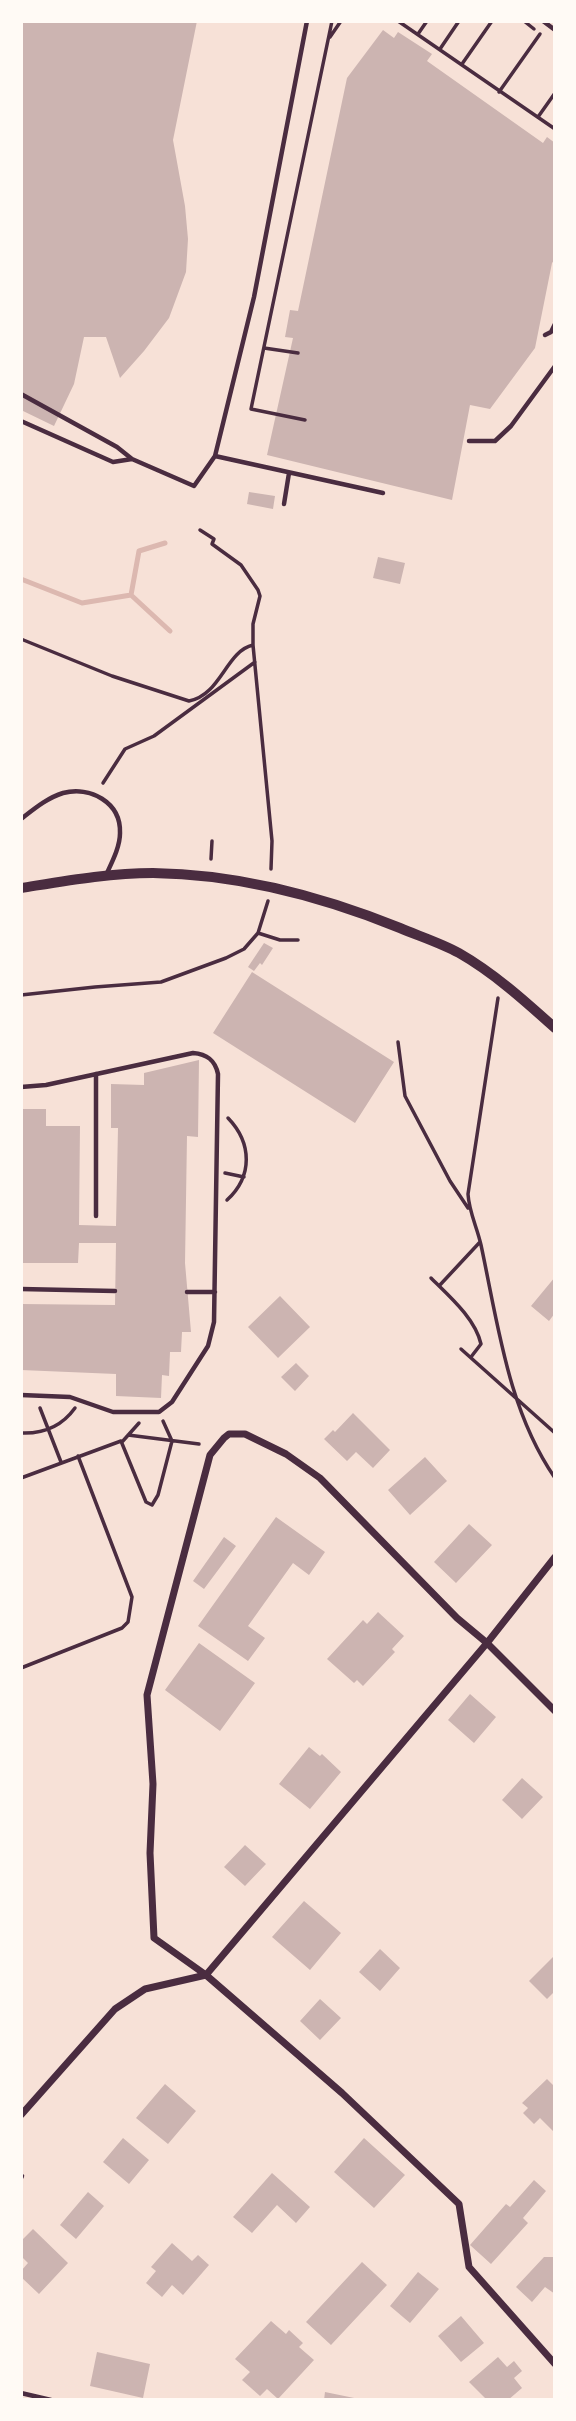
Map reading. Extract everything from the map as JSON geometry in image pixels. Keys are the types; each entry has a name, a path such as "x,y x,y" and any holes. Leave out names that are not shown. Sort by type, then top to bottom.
{"street":[{"path":"21,888 106,875 163,874 243,880 295,892 346,908 458,953 499,981 555,1028"},
{"path":"555,1711 487,1643 457,1618 320,1478 286,1454 245,1434 239,1433 224,1438 210,1455 147,1695 153,1784 150,1853 154,1938 206,1975 342,2093 460,2204 469,2267 555,2364"},
{"path":"21,2115 115,2010 145,1989 206,1975 487,1643 555,1557"}],"lane":[{"path":"21,394 117,447 132,459 194,486 215,456 254,297 307,21"},
{"path":"543,21 555,30"},
{"path":"545,335 551,332 555,324"},
{"path":"469,441 495,440 511,426 555,366"},
{"path":"21,421 113,463 132,459"},
{"path":"215,456 383,493"},
{"path":"284,504 289,473"},
{"path":"21,819 62,793 81,790 97,795 106,801 118,818 121,834 106,875"},
{"path":"21,1087 46,1085 199,1053 211,1059 217,1068 218,1111 214,1328 208,1346 172,1402 159,1412 147,1413 107,1411 66,1397 21,1395"},
{"path":"96,1074 96,1216"},
{"path":"21,1289 115,1290"},
{"path":"187,1292 215,1292"},
{"path":"21,2393 51,2400"}],"path":[{"path":"305,420 251,409 332,21"},
{"path":"329,39 341,21"},
{"path":"398,21 555,129"},
{"path":"417,34 427,21"},
{"path":"440,49 459,21"},
{"path":"462,64 492,21"},
{"path":"499,92 540,34"},
{"path":"538,117 555,93"},
{"path":"264,348 298,353"},
{"path":"200,530 214,539 212,544 241,565 260,596 253,624 253,645 272,841 271,869"},
{"path":"21,639 112,676 189,701 202,695 219,680 245,647 253,645"},
{"path":"103,783 125,749 154,736 255,662"},
{"path":"211,859 212,841"},
{"path":"21,995 161,982 244,949 258,933 268,901"},
{"path":"21,916 21,932"},
{"path":"258,933 280,940 298,940"},
{"path":"469,1211 468,1194 499,995"},
{"path":"398,1042 405,1096 469,1211 480,1242 515,1398 546,1466 555,1478"},
{"path":"216,1208 233,1195 244,1177 247,1154 236,1127 218,1111"},
{"path":"217,1170 244,1177"},
{"path":"439,1286 480,1242"},
{"path":"431,1278 478,1332 481,1344 471,1357"},
{"path":"461,1349 555,1433"},
{"path":"36,1396 61,1463"},
{"path":"21,1433 49,1430 63,1421 80,1401"},
{"path":"122,1442 146,1502 150,1505 156,1501 172,1441 159,1412"},
{"path":"122,1442 147,1413"},
{"path":"128,1435 199,1444"},
{"path":"21,1478 117,1441 122,1442"},
{"path":"21,1668 122,1629 128,1622 132,1594 78,1456"}],"building":[{"path":"21,21 197,21 173,140 185,206 188,239 186,272 169,318 120,378 106,337 84,337 74,384 54,426 21,410"},
{"path":"383,30 394,38 398,32 432,54 427,61 543,143 547,137 555,143 555,259 535,348 490,409 470,405 452,500 267,455 293,338 285,337 290,310 298,311 347,78"},
{"path":"249,492 275,496 273,509 247,504"},
{"path":"378,557 405,563 400,584 373,578"},
{"path":"264,943 273,948 262,965 260,963 254,971 248,967"},
{"path":"252,972 394,1062 355,1123 213,1033"},
{"path":"199,1060 198,1137 187,1136 185,1263 191,1332 182,1332 181,1352 170,1352 169,1376 162,1375 161,1398 116,1396 116,1374 21,1370 21,1304 115,1305 116,1243 79,1243 78,1263 21,1263 21,1109 46,1109 46,1126 80,1126 79,1225 116,1226 118,1128 111,1128 111,1084 144,1085 144,1073"},
{"path":"555,1277 555,1313 549,1321 531,1306"},
{"path":"280,1296 310,1327 278,1358 248,1327"},
{"path":"296,1363 309,1376 295,1391 281,1377"},
{"path":"353,1413 390,1450 373,1468 356,1452 347,1461 324,1439 333,1430 335,1432"},
{"path":"425,1457 447,1481 410,1515 388,1490"},
{"path":"276,1517 325,1552 309,1575 293,1563 248,1626 265,1638 248,1661 198,1626"},
{"path":"469,1524 492,1545 456,1583 434,1562"},
{"path":"224,1537 236,1546 204,1589 193,1581"},
{"path":"378,1612 404,1636 392,1649 395,1652 363,1686 357,1680 354,1683 327,1659 363,1620 367,1624"},
{"path":"199,1643 255,1683 220,1731 165,1690"},
{"path":"470,1694 496,1717 474,1743 448,1720"},
{"path":"309,1747 320,1756 322,1754 341,1772 310,1809 279,1784"},
{"path":"522,1778 543,1797 522,1819 502,1800"},
{"path":"245,1845 266,1864 245,1886 224,1867"},
{"path":"304,1901 341,1933 310,1970 272,1937"},
{"path":"380,1949 400,1968 380,1991 359,1972"},
{"path":"555,1955 555,1991 547,1999 529,1981"},
{"path":"320,1999 341,2018 320,2040 300,2021"},
{"path":"547,2079 555,2084 555,2133 540,2118 534,2124 523,2113 528,2108 522,2103"},
{"path":"165,2084 196,2111 168,2144 136,2118"},
{"path":"123,2138 149,2160 129,2184 103,2162"},
{"path":"364,2138 405,2175 374,2208 334,2172"},
{"path":"272,2173 310,2207 296,2223 277,2205 252,2233 233,2217"},
{"path":"534,2180 546,2191 523,2218 528,2223 491,2264 470,2245 506,2204 510,2207"},
{"path":"88,2192 104,2206 76,2239 60,2225"},
{"path":"33,2229 68,2263 39,2294 21,2277 21,2271 28,2263 21,2256 21,2241"},
{"path":"172,2243 192,2261 198,2255 209,2265 183,2295 172,2285 162,2297 146,2283 156,2271 151,2267"},
{"path":"544,2257 555,2257 555,2294 545,2287 532,2302 516,2287"},
{"path":"362,2262 387,2285 331,2345 306,2322"},
{"path":"418,2272 439,2289 410,2323 390,2306"},
{"path":"461,2316 484,2343 461,2362 438,2336"},
{"path":"271,2321 286,2334 289,2330 303,2343 299,2347 314,2360 278,2399 267,2389 260,2396 242,2380 250,2372 235,2359"},
{"path":"97,2352 150,2364 143,2398 90,2386"},
{"path":"498,2357 507,2367 514,2361 522,2371 514,2378 522,2388 508,2400 487,2400 469,2382"},
{"path":"325,2392 359,2399 359,2400 324,2400"}],"waterway":[{"path":"131,595 139,551 165,543"},
{"path":"21,579 82,603 131,595 170,631"}]}
